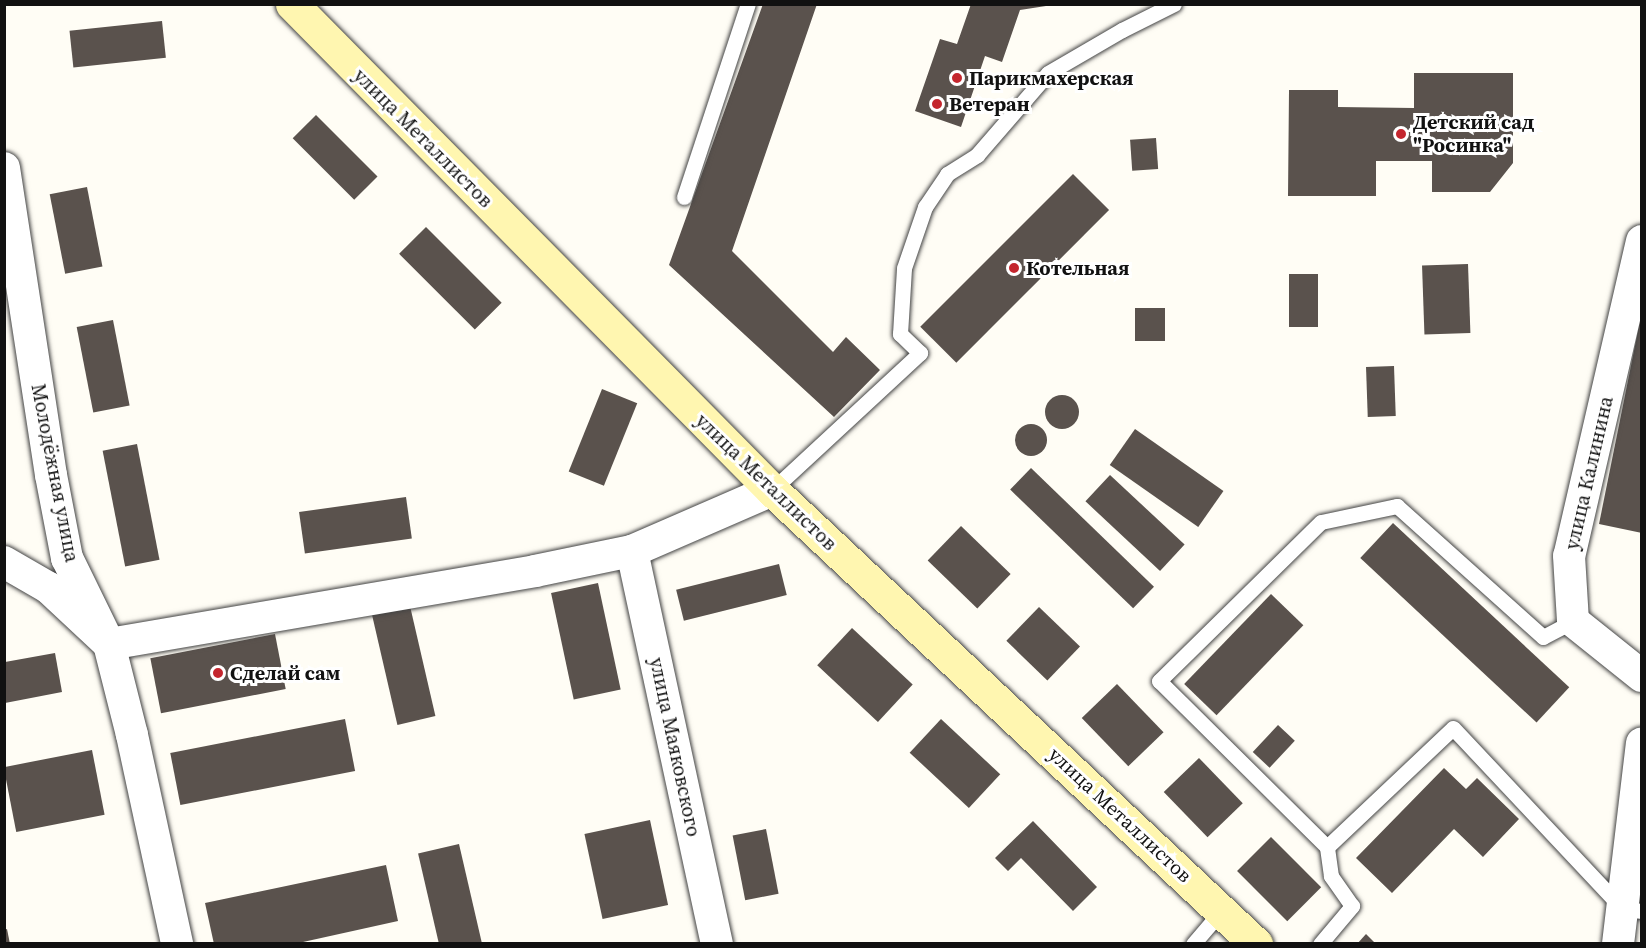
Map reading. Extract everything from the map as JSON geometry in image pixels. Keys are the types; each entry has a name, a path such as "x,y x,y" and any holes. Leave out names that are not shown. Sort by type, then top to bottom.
{"street":[{"name":"улица Металлистов","path":"292,4 772,490 1256,944"},
{"name":"Молодёжная улица","path":"4,168 9,229 51,475 68,558 109,644 132,735 174,942"},
{"name":"улица Калинина","path":"1573,621 1569,556 1641,241"},
{"path":"4,562 49,588 109,644 524,573 632,551 772,490"},
{"name":"улица Маяковского","path":"632,551 717,944"},
{"path":"1573,621 1641,676"},
{"path":"1618,944 1632,909 1641,743"}],"lane":[{"path":"684,197 747,4"},
{"path":"772,490 920,353 900,334 904,268 925,207 946,174 977,155 1047,73 1122,30 1174,4"},
{"path":"1320,944 1352,906 1331,876 1327,847 1159,681 1321,522 1397,506 1543,637 1573,621"},
{"path":"1327,847 1453,728 1632,909"},
{"path":"1193,944 1222,910"}],"building":[{"path":"763,4 817,4 732,251 833,352 846,337 880,370 834,417 669,265"},
{"path":"971,4 1046,6 1020,10 1002,62 985,56 961,127 915,111 940,39 957,44"},
{"path":"162,21 166,58 73,68 70,31"},
{"name":"Детский сад \"Росинка\"","path":"1414,73 1513,73 1513,163 1490,192 1432,192 1432,161 1376,161 1376,196 1288,196 1289,90 1338,90 1338,107 1414,108"},
{"path":"316,115 378,177 354,200 293,138"},
{"path":"1156,138 1158,169 1132,171 1130,140"},
{"name":"Котельная","path":"1073,174 1109,210 956,363 920,327"},
{"path":"87,187 102,267 65,274 50,194"},
{"path":"426,227 502,303 475,330 399,254"},
{"path":"1468,264 1470,333 1424,335 1422,266"},
{"path":"1289,274 1318,274 1318,327 1289,327"},
{"path":"1135,308 1165,308 1165,341 1135,341"},
{"path":"113,320 130,405 93,412 77,327"},
{"path":"1640,321 1642,321 1642,533 1599,524"},
{"path":"1394,366 1396,416 1368,417 1366,367"},
{"path":"602,389 637,403 604,486 569,472"},
{"path":"1062,395 1074,400 1079,412 1074,424 1062,429 1050,424 1045,412 1050,400"},
{"path":"1031,424 1042,429 1047,440 1042,451 1031,456 1020,451 1015,440 1020,429"},
{"path":"1135,429 1223,491 1198,527 1110,465"},
{"path":"137,444 160,560 125,567 103,451"},
{"path":"1031,468 1154,587 1133,608 1010,490"},
{"path":"1110,475 1185,545 1160,571 1085,501"},
{"path":"406,497 412,539 305,554 299,512"},
{"path":"1393,523 1569,687 1537,722 1360,558"},
{"path":"961,526 1011,574 977,608 928,561"},
{"path":"779,564 787,595 684,621 676,590"},
{"path":"598,583 621,690 574,700 551,593"},
{"path":"1271,594 1303,625 1217,715 1184,684"},
{"path":"410,606 435,716 397,725 372,615"},
{"path":"1039,607 1080,647 1047,680 1006,641"},
{"path":"852,628 913,685 878,722 817,665"},
{"name":"Сделай сам","path":"275,634 286,689 161,713 150,658"},
{"path":"55,653 62,692 5,703 5,662"},
{"path":"1117,684 1164,732 1128,766 1082,718"},
{"path":"345,719 355,771 180,805 170,753"},
{"path":"941,719 1000,774 969,808 910,753"},
{"path":"1278,725 1295,741 1270,768 1253,752"},
{"path":"92,750 105,815 16,832 4,767"},
{"path":"1199,758 1243,803 1208,837 1164,792"},
{"path":"1444,768 1466,789 1477,778 1519,819 1483,857 1454,829 1392,893 1356,858"},
{"path":"650,820 668,905 603,919 584,834"},
{"path":"1033,821 1097,887 1073,911 1021,858 1008,871 995,858"},
{"path":"766,829 779,894 745,900 733,835"},
{"path":"1271,837 1321,887 1287,921 1237,871"},
{"path":"459,844 482,944 439,944 418,853"},
{"path":"386,865 398,921 294,944 214,944 205,903"},
{"path":"7,929 10,944 4,944 4,930"},
{"path":"1366,934 1376,944 1357,944"}],"place":[{"name":"Парикмахерская","path":"957,78"},
{"name":"Ветеран","path":"937,104"},
{"name":"Детский сад \"Росинка\"","path":"1401,134"},
{"name":"Котельная","path":"1014,268"},
{"name":"Сделай сам","path":"218,673"}]}
